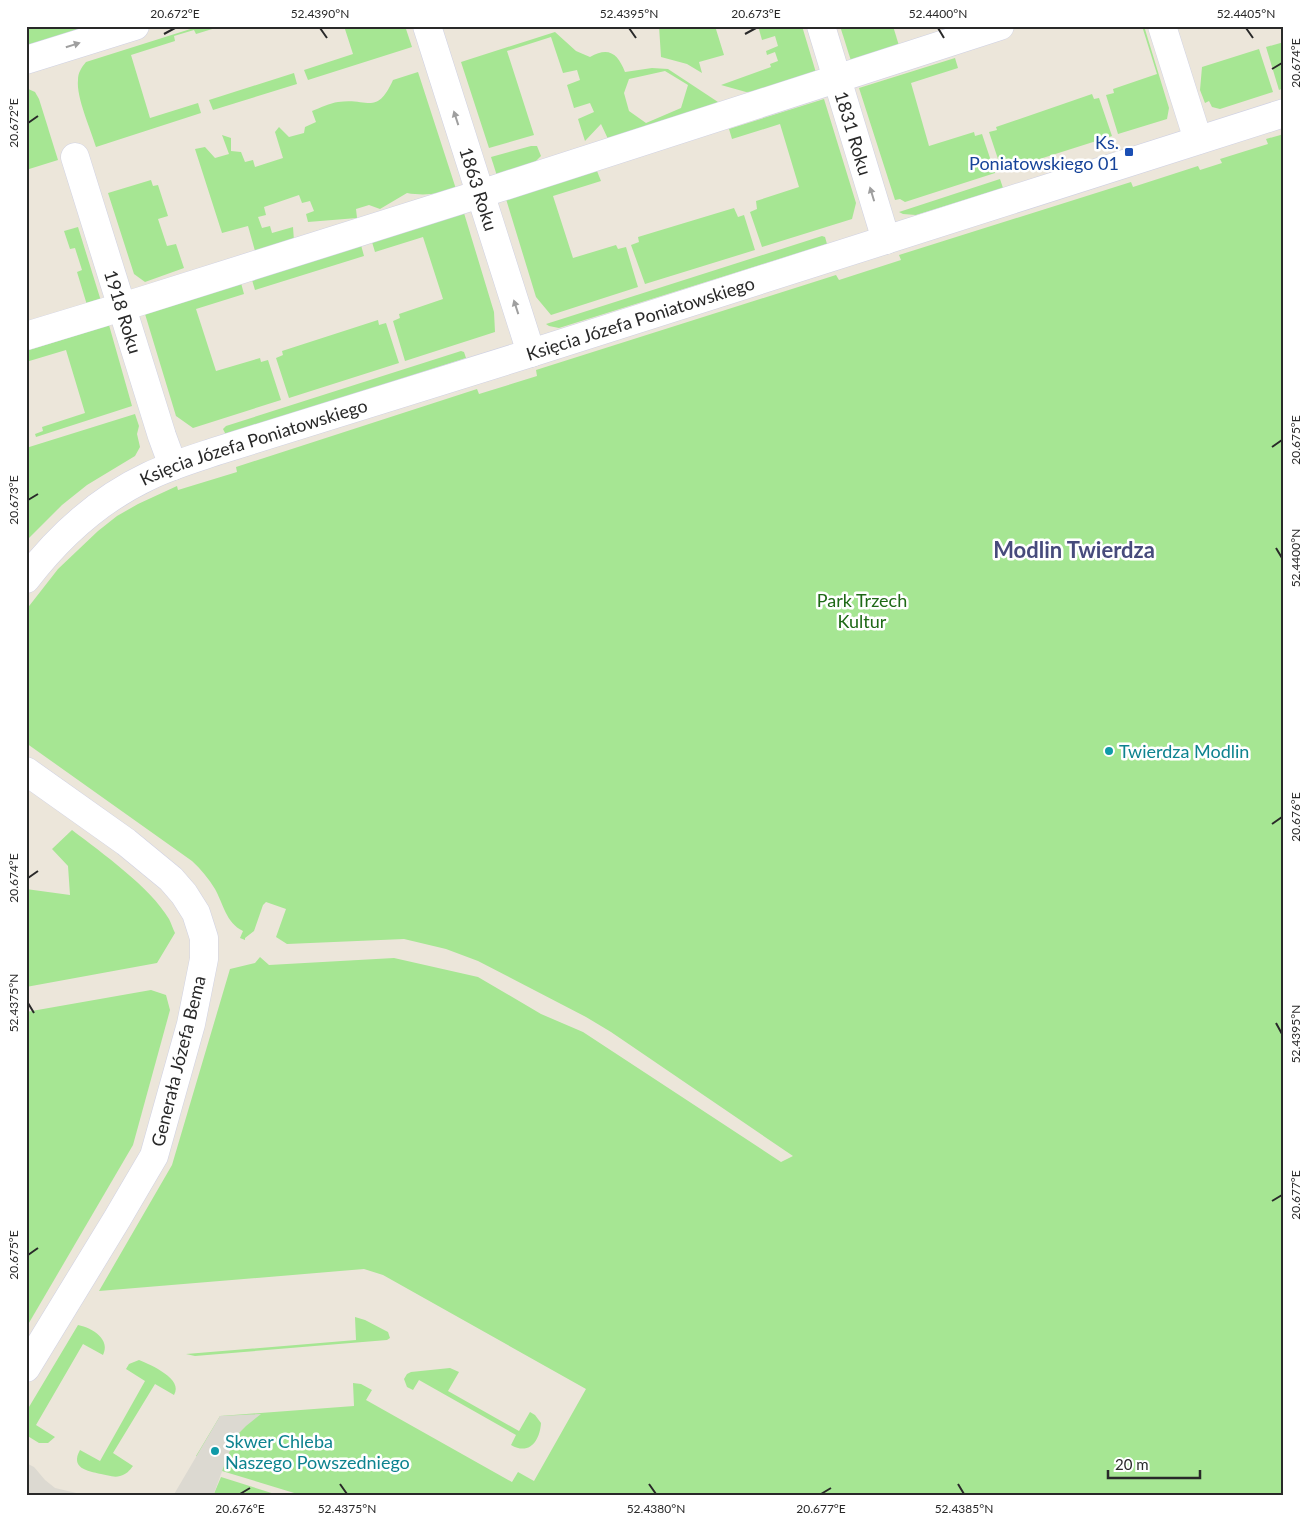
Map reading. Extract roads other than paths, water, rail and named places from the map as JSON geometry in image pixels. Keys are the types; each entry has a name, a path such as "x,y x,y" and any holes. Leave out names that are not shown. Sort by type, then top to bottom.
{"street":[{"path":"26,60 135,26"},
{"name":"1863 Roku","path":"427,26 531,353"},
{"name":"1831 Roku","path":"821,26 886,240"},
{"path":"26,336 480,194 1000,26"},
{"path":"1162,26 1198,140"},
{"name":"Księcia Józefa Poniatowskiego","path":"26,579 64,536 97,508 148,477 173,466 1284,113"},
{"name":"1918 Roku","path":"75,157 173,466"},
{"name":"Generała Józefa Bema","path":"26,771 126,842 171,879 184,894 196,913 204,938 204,959 192,1024 154,1156 26,1368"}],"place":[{"name":"Ks. Poniatowskiego 01","path":"1129,152"},
{"name":"Twierdza Modlin","path":"1109,751"},
{"name":"Skwer Chleba Naszego Powszedniego","path":"215,1451"}],"district":[{"name":"Modlin Twierdza","path":"1074,549"}],"park label":[{"name":"Park Trzech Kultur","path":"862,610"}]}
